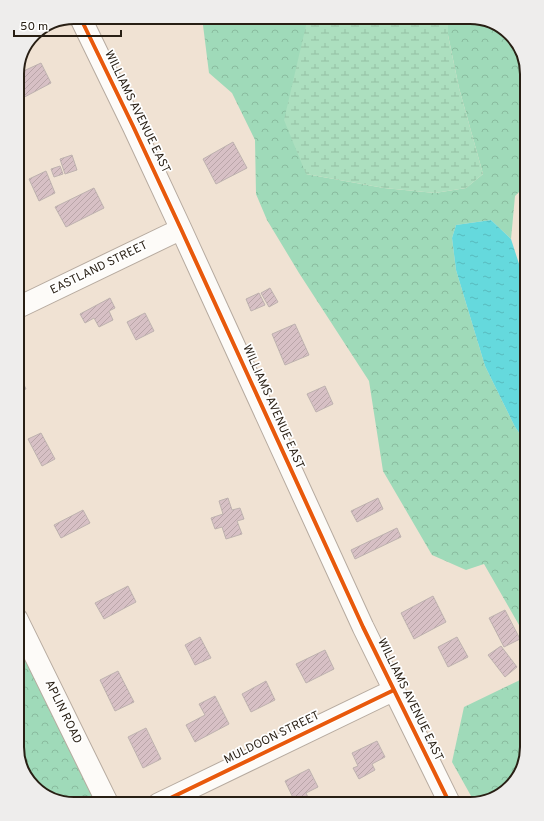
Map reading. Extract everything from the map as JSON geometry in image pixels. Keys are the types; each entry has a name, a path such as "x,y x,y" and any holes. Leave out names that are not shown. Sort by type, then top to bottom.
{"street":[{"name":"WILLIAMS AVENUE EAST","path":"83,24 181,229 363,627 447,797"},
{"name":"EASTLAND STREET","path":"24,305 181,229"},
{"name":"APLIN ROAD","path":"24,633 105,797"},
{"name":"MULDOON STREET","path":"172,797 394,690"}],"green space":[{"path":"203,24 308,24 306,174 384,188 435,193 466,188 483,174 459,88 448,35 448,24 474,24 492,29 503,36 513,49 520,67 520,191 515,196 511,239 491,220 456,225 452,238 456,270 485,366 515,427 520,434 520,627 484,564 466,570 432,555 383,471 369,381 299,273 267,220 256,194 255,140 232,93 209,73"},
{"path":"306,24 448,24 448,35 459,88 483,174 466,188 435,193 384,188 306,174 284,120"},
{"path":"24,652 96,797 70,797 49,790 43,787 34,778 28,766 24,754"},
{"path":"520,680 520,754 516,766 510,778 501,787 477,797 472,797 452,762 464,707"}],"water":[{"path":"491,220 511,239 520,267 520,434 515,427 485,366 456,270 452,238 456,225"}],"building":[{"path":"41,63 51,83 24,97 24,71"},
{"path":"233,142 247,168 216,184 203,159"},
{"path":"72,155 77,170 65,174 60,159"},
{"path":"60,166 63,174 54,177 51,169"},
{"path":"46,171 55,193 39,201 29,179"},
{"path":"94,188 104,208 66,227 55,207"},
{"path":"270,288 278,302 269,307 261,293"},
{"path":"259,293 265,305 251,311 246,299"},
{"path":"110,298 115,308 109,311 113,320 99,327 94,318 85,323 80,314"},
{"path":"145,313 154,331 136,340 127,322"},
{"path":"295,324 309,355 285,365 272,334"},
{"path":"325,386 333,404 316,412 307,394"},
{"path":"41,433 55,459 42,466 28,439"},
{"path":"228,498 232,510 240,508 244,519 237,521 242,534 226,539 222,527 215,529 211,518 223,514 219,501"},
{"path":"378,498 383,509 357,522 351,511"},
{"path":"83,510 90,523 61,538 54,525"},
{"path":"397,528 401,537 355,559 351,550"},
{"path":"128,586 136,602 104,619 95,603"},
{"path":"433,596 446,622 414,639 401,613"},
{"path":"505,610 520,639 504,647 489,618"},
{"path":"200,637 211,658 195,665 185,645"},
{"path":"457,637 468,657 448,667 438,647"},
{"path":"501,646 517,667 505,677 488,655"},
{"path":"325,650 334,669 306,683 296,664"},
{"path":"118,671 134,702 115,711 100,680"},
{"path":"266,681 275,700 251,712 242,694"},
{"path":"215,696 229,724 195,742 186,725 205,715 199,704"},
{"path":"146,728 161,759 143,768 128,737"},
{"path":"377,741 385,757 372,764 375,770 359,779 353,768 358,766 352,753"},
{"path":"309,769 318,787 306,793 308,797 293,797 285,781"}],"cycle path":[{"path":"83,24 181,229 363,627 447,797"},
{"path":"172,797 394,690"}]}
